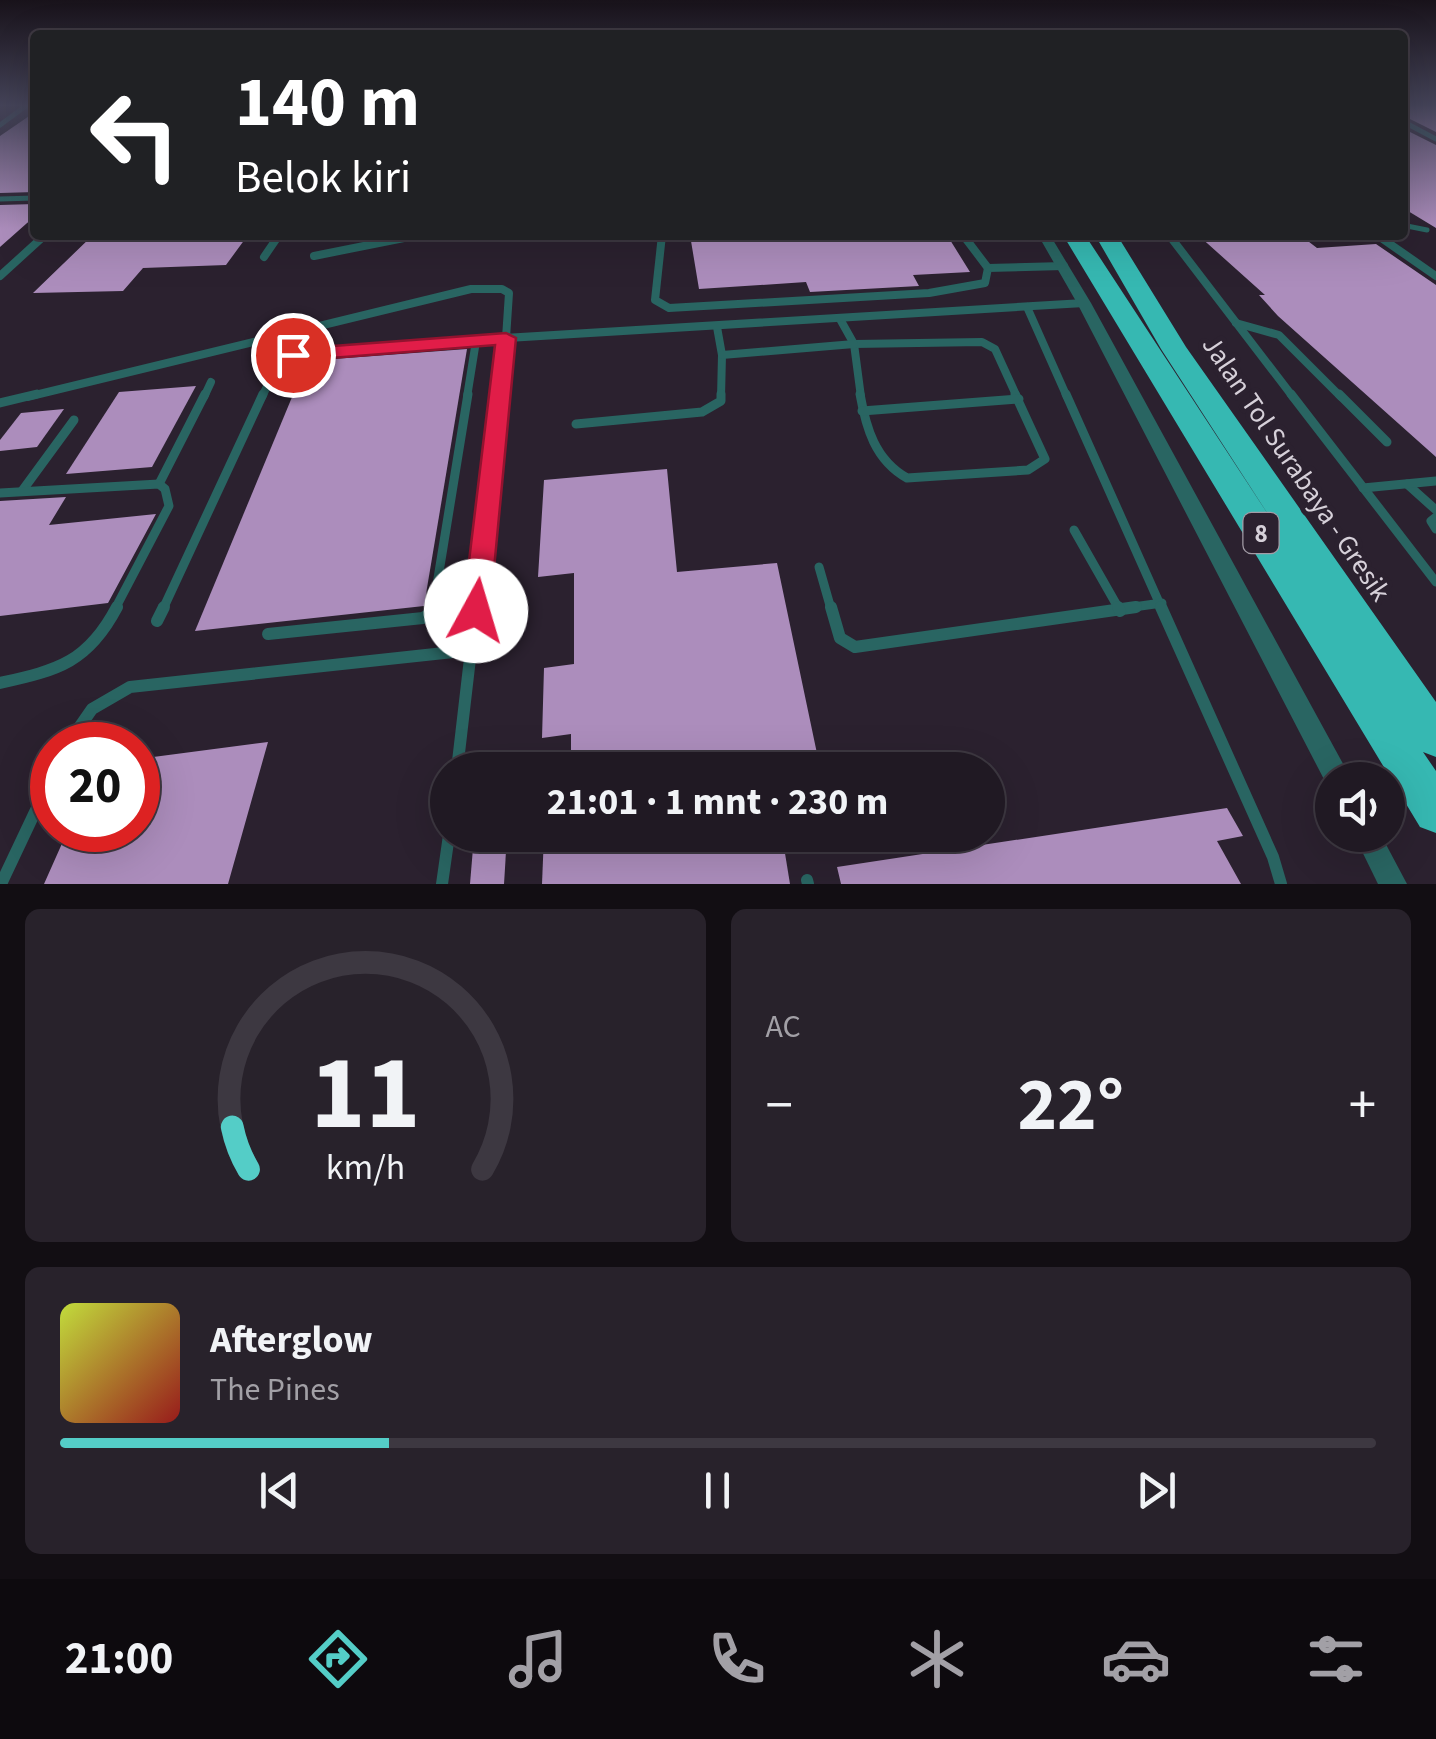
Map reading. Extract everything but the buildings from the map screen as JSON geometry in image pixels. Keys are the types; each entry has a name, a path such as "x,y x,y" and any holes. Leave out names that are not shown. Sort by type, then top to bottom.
{"highway":[{"name":"Jalan Tol Surabaya - Gresik","path":"1090,249 1195,380 1436,737"},
{"name":"8","path":"1090,249 1436,811"}],"street":[{"path":"1060,240 1090,249 1084,303 1328,762"},
{"path":"1376,852 1393,884"}],"lane":[{"path":"0,199 30,198"},
{"path":"1408,226 1428,230"},
{"path":"0,276 40,240"},
{"path":"264,257 276,240"},
{"path":"314,256 393,240"},
{"path":"661,240 655,300 668,308 929,293 985,283 988,268 967,240"},
{"path":"1173,240 1436,582"},
{"path":"1384,240 1436,276"},
{"path":"988,268 1090,249"},
{"path":"0,404 471,289 502,289 509,293 459,752"},
{"path":"157,621 277,365 293,355 1084,303"},
{"path":"1027,306 1273,856 1281,884"},
{"path":"722,354 854,344 982,342 1000,357 1045,460 1028,470 907,478 893,473 883,461 862,411 854,344 840,319"},
{"path":"1236,323 1279,335 1387,442"},
{"path":"576,424 710,409 721,401 722,354 717,327"},
{"path":"268,634 423,618 433,612 476,341"},
{"path":"159,484 211,382"},
{"path":"862,411 1018,399"},
{"path":"22,491 74,420"},
{"path":"1362,488 1436,481"},
{"path":"0,493 159,484"},
{"path":"0,683 62,669 81,660 101,638 164,519 168,496 159,484"},
{"path":"1407,484 1436,514 1430,521 1436,529"},
{"path":"1074,530 1120,611"},
{"path":"819,567 840,638 855,647 1162,604"},
{"path":"78,722 94,704 130,687 472,650"},
{"path":"1,884 30,823"},
{"path":"442,884 447,852"}],"route":[{"path":"293,355 506,338 476,611"}]}
